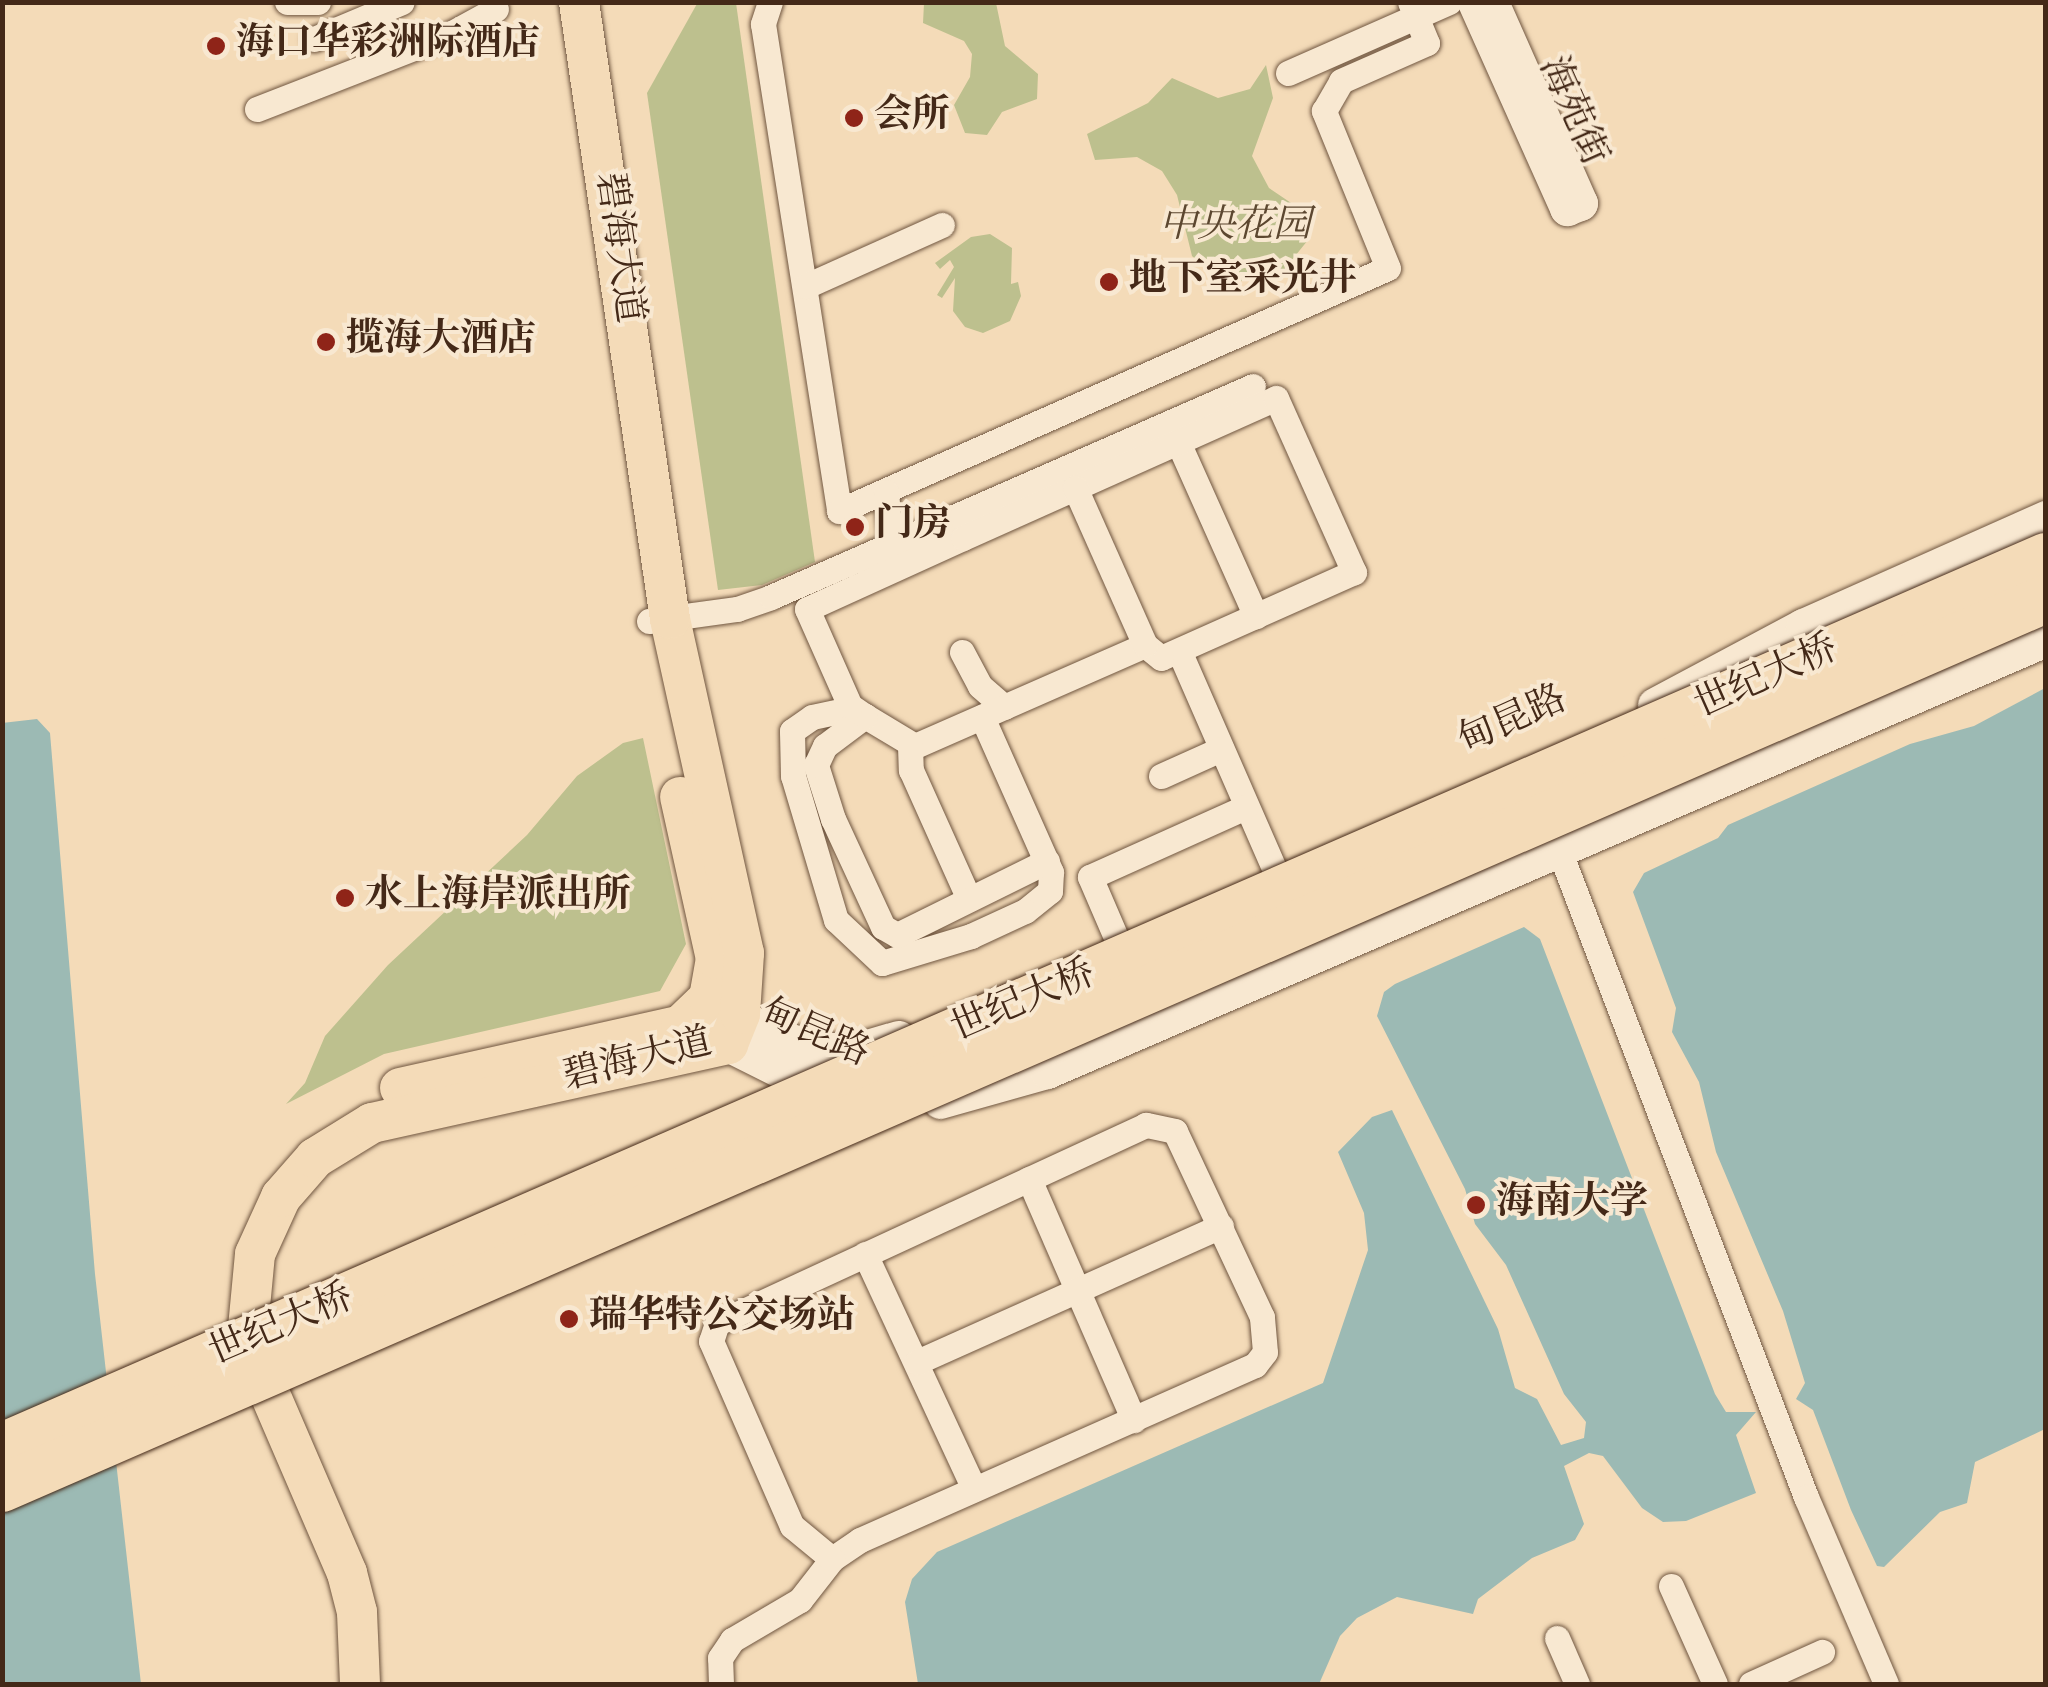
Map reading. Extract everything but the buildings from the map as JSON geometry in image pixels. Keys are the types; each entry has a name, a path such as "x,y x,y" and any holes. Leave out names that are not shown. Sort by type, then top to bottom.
{"highway":[{"name":"世纪大桥","path":"2,1446 2046,557"},
{"name":"世纪大桥","path":"2,1488 2046,599"}],"main road":[{"name":"碧海大道","path":"575,7 660,620 744,953 725,1018"},
{"name":"碧海大道","path":"335,1684 328,1595 228,1345 228,1260 252,1195 298,1138 344,1108 402,1088 725,1018"},
{"name":"碧海大道","path":"360,1684 358,1622 347,1573 257,1364 248,1328 255,1254 280,1197 334,1142 390,1116 725,1018"}],"street":[{"path":"287,2 318,2"},
{"path":"314,38 402,2"},
{"path":"770,2 763,24 839,512 1388,268 1324,111 1341,82 1427,43 1413,10"},
{"path":"1288,74 1413,10 1449,2"},
{"name":"海苑街","path":"1475,2 1566,208 1580,203 1491,2"},
{"path":"257,109 452,34 496,5"},
{"path":"806,286 942,225"},
{"path":"660,620 738,609 891,547 1253,386"},
{"path":"910,746 850,706 807,610 1075,488 1276,398 1354,572 1180,654 1161,658 1145,645 1075,488"},
{"path":"1178,442 1256,616"},
{"path":"886,492 891,547"},
{"name":"甸昆路","path":"725,1018 815,1050 856,1050 1010,989 1498,775 2046,518"},
{"name":"甸昆路","path":"725,1018 830,1096 903,1107 1047,1071 2046,639"},
{"path":"910,746 1145,645"},
{"path":"865,716 840,711 812,717 792,732 788,745 836,920 875,960 889,963 948,946 1036,905 1053,882 993,712 962,652"},
{"path":"1180,654 1276,873"},
{"path":"865,716 825,746 816,765 876,919 896,935 1046,861"},
{"path":"910,746 910,770 969,898"},
{"path":"1160,776 1221,748"},
{"path":"1498,775 1530,812 1806,1497 1886,1684"},
{"path":"1118,942 1090,877 1246,806"},
{"path":"1010,989 1012,1036 1047,1071"},
{"path":"721,1684 725,1648 800,1600 832,1559 898,1519 1244,1372 1265,1352 1262,1317 1182,1140 1157,1124 728,1316 712,1331 716,1354 792,1526 832,1559"},
{"path":"1029,1179 1134,1420"},
{"path":"916,1362 1221,1226"},
{"path":"865,1254 974,1489"},
{"path":"1671,1586 1715,1684"},
{"path":"1556,1638 1578,1684"},
{"path":"1751,1684 1822,1652"}],"green space":[{"path":"698,2 736,3 815,562 762,585 718,590 647,93"},
{"path":"924,3 996,3 1005,46 1038,74 1037,99 1002,112 987,135 965,133 954,105 970,77 972,54 964,41 923,23"},
{"name":"中央花园","path":"1266,65 1273,98 1252,156 1269,188 1303,211 1308,240 1283,271 1237,282 1208,271 1192,256 1177,195 1162,171 1137,157 1095,160 1087,134 1148,103 1172,78 1218,98 1250,89"},
{"path":"990,234 1012,248 1011,284 1018,282 1021,296 1010,321 983,333 965,327 953,311 955,278 942,298 937,295 954,267 950,260 940,269 935,263 971,237"},
{"path":"643,738 686,944 660,991 384,1054 286,1104 305,1083 325,1036 388,965 527,835 577,776 623,743"}],"water":[{"path":"2045,688 2045,1429 1975,1462 1967,1503 1940,1512 1884,1567 1877,1566 1813,1410 1796,1399 1805,1383 1783,1311 1716,1152 1699,1082 1672,1032 1676,1008 1633,892 1644,873 1718,838 1728,825 1910,744 1974,726"},
{"path":"37,719 50,733 95,1274 141,1684 3,1684 2,723"},
{"path":"1524,927 1540,939 1715,1394 1726,1412 1756,1412 1736,1435 1756,1493 1686,1521 1663,1522 1642,1508 1603,1456 1589,1453 1564,1466 1584,1524 1575,1540 1532,1558 1478,1599 1473,1614 1397,1597 1357,1618 1340,1636 1319,1684 918,1684 905,1602 912,1579 937,1552 1323,1383 1368,1250 1364,1213 1338,1152 1372,1117 1392,1110 1498,1329 1515,1388 1537,1399 1561,1445 1584,1438 1586,1422 1564,1394 1506,1265 1475,1224 1465,1189 1377,1016 1384,992 1395,984"}],"place":[{"name":"海口华彩洲际酒店","path":"216,46"},
{"name":"会所","path":"854,118"},
{"name":"地下室采光井","path":"1109,282"},
{"name":"揽海大酒店","path":"326,342"},
{"name":"门房","path":"855,527"},
{"name":"水上海岸派出所","path":"345,898"},
{"name":"海南大学","path":"1476,1205"},
{"name":"瑞华特公交场站","path":"569,1319"}]}
